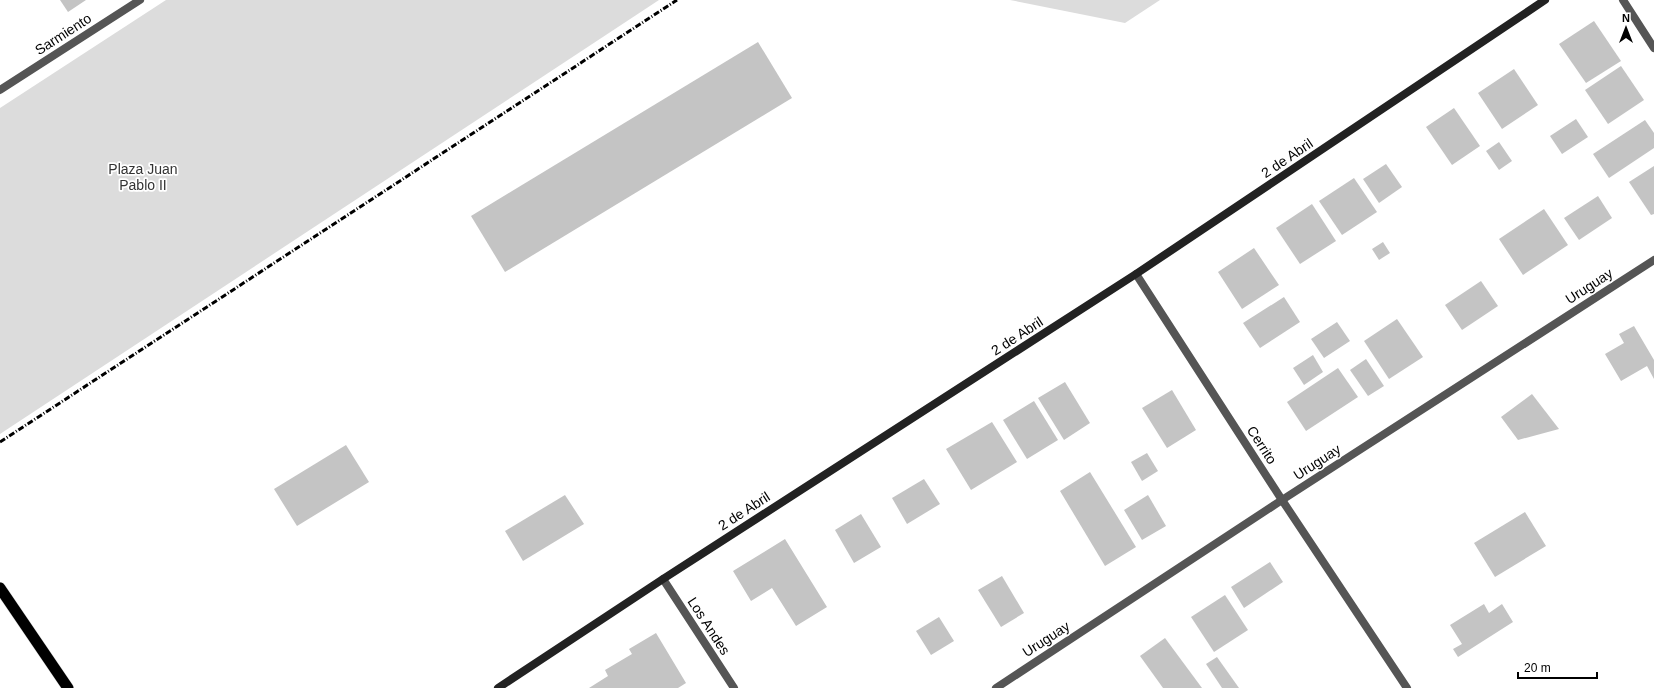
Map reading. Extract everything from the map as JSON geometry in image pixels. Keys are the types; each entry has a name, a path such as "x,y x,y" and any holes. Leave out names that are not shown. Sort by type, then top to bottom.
{"highway":[{"path":"0,588 68,688"}],"main road":[{"name":"2 de Abril","path":"498,688 663,579 1136,274 1545,0"}],"street":[{"name":"Sarmiento","path":"0,90 140,0"},
{"path":"1623,0 1654,48"},
{"name":"Uruguay","path":"996,688 1282,500 1654,260"},
{"name":"Cerrito","path":"1136,274 1282,500 1407,688"},
{"name":"Los Andes","path":"663,579 734,688"}],"green space":[{"name":"Plaza Juan Pablo II","path":"166,0 659,0 0,434 0,108"},
{"path":"1010,0 1160,0 1125,23"}],"building":[{"path":"60,0 86,0 68,12"},
{"path":"1594,21 1621,61 1586,83 1559,44"},
{"path":"758,42 792,98 505,272 471,216"},
{"path":"1621,66 1644,100 1608,124 1585,90"},
{"path":"1514,69 1538,105 1502,129 1478,93"},
{"path":"1454,108 1480,146 1452,165 1426,127"},
{"path":"1576,119 1588,137 1562,154 1550,136"},
{"path":"1645,120 1654,133 1654,148 1609,178 1593,154"},
{"path":"1499,142 1512,161 1499,170 1486,151"},
{"path":"1386,164 1402,187 1379,203 1363,179"},
{"path":"1654,166 1654,214 1651,215 1629,182"},
{"path":"1354,178 1377,212 1342,235 1319,201"},
{"path":"1598,196 1612,218 1579,240 1564,218"},
{"path":"1312,204 1336,241 1300,264 1276,228"},
{"path":"1544,209 1568,245 1523,275 1499,239"},
{"path":"1383,242 1390,253 1379,260 1372,249"},
{"path":"1254,248 1279,285 1242,309 1218,272"},
{"path":"1481,281 1498,306 1462,330 1445,305"},
{"path":"1284,297 1300,322 1260,348 1243,323"},
{"path":"1397,319 1423,357 1389,379 1364,341"},
{"path":"1337,322 1350,341 1324,358 1311,339"},
{"path":"1634,326 1654,360 1654,379 1647,366 1621,381 1605,354 1624,343 1619,334"},
{"path":"1313,355 1323,372 1304,385 1293,368"},
{"path":"1366,359 1384,386 1368,396 1350,370"},
{"path":"1338,368 1358,397 1306,431 1287,402"},
{"path":"1065,382 1090,423 1064,440 1038,398"},
{"path":"1172,390 1196,430 1167,448 1142,408"},
{"path":"1532,394 1559,429 1518,440 1501,417"},
{"path":"1034,401 1058,440 1027,459 1003,420"},
{"path":"992,422 1017,462 971,490 946,449"},
{"path":"346,445 369,482 297,526 274,489"},
{"path":"1147,453 1158,471 1142,481 1131,462"},
{"path":"1090,472 1136,547 1105,566 1060,491"},
{"path":"924,479 940,504 907,524 892,498"},
{"path":"565,495 584,524 523,561 505,531"},
{"path":"1148,495 1166,526 1142,540 1124,510"},
{"path":"1525,512 1546,546 1495,577 1474,543"},
{"path":"861,514 881,547 854,563 835,530"},
{"path":"785,539 827,607 796,626 772,588 751,601 733,571"},
{"path":"1270,562 1283,582 1244,608 1231,587"},
{"path":"1002,576 1024,613 1001,627 978,590"},
{"path":"1225,595 1248,630 1214,652 1191,617"},
{"path":"1484,604 1489,613 1502,604 1513,622 1458,657 1453,649 1462,644 1450,625"},
{"path":"939,617 954,641 931,655 916,631"},
{"path":"656,633 686,683 678,688 589,688 608,676 605,670 632,654 629,649"},
{"path":"1165,638 1202,688 1163,688 1140,656"},
{"path":"1217,657 1239,688 1222,688 1206,664"}],"railway":[{"path":"0,442 677,0"}]}
